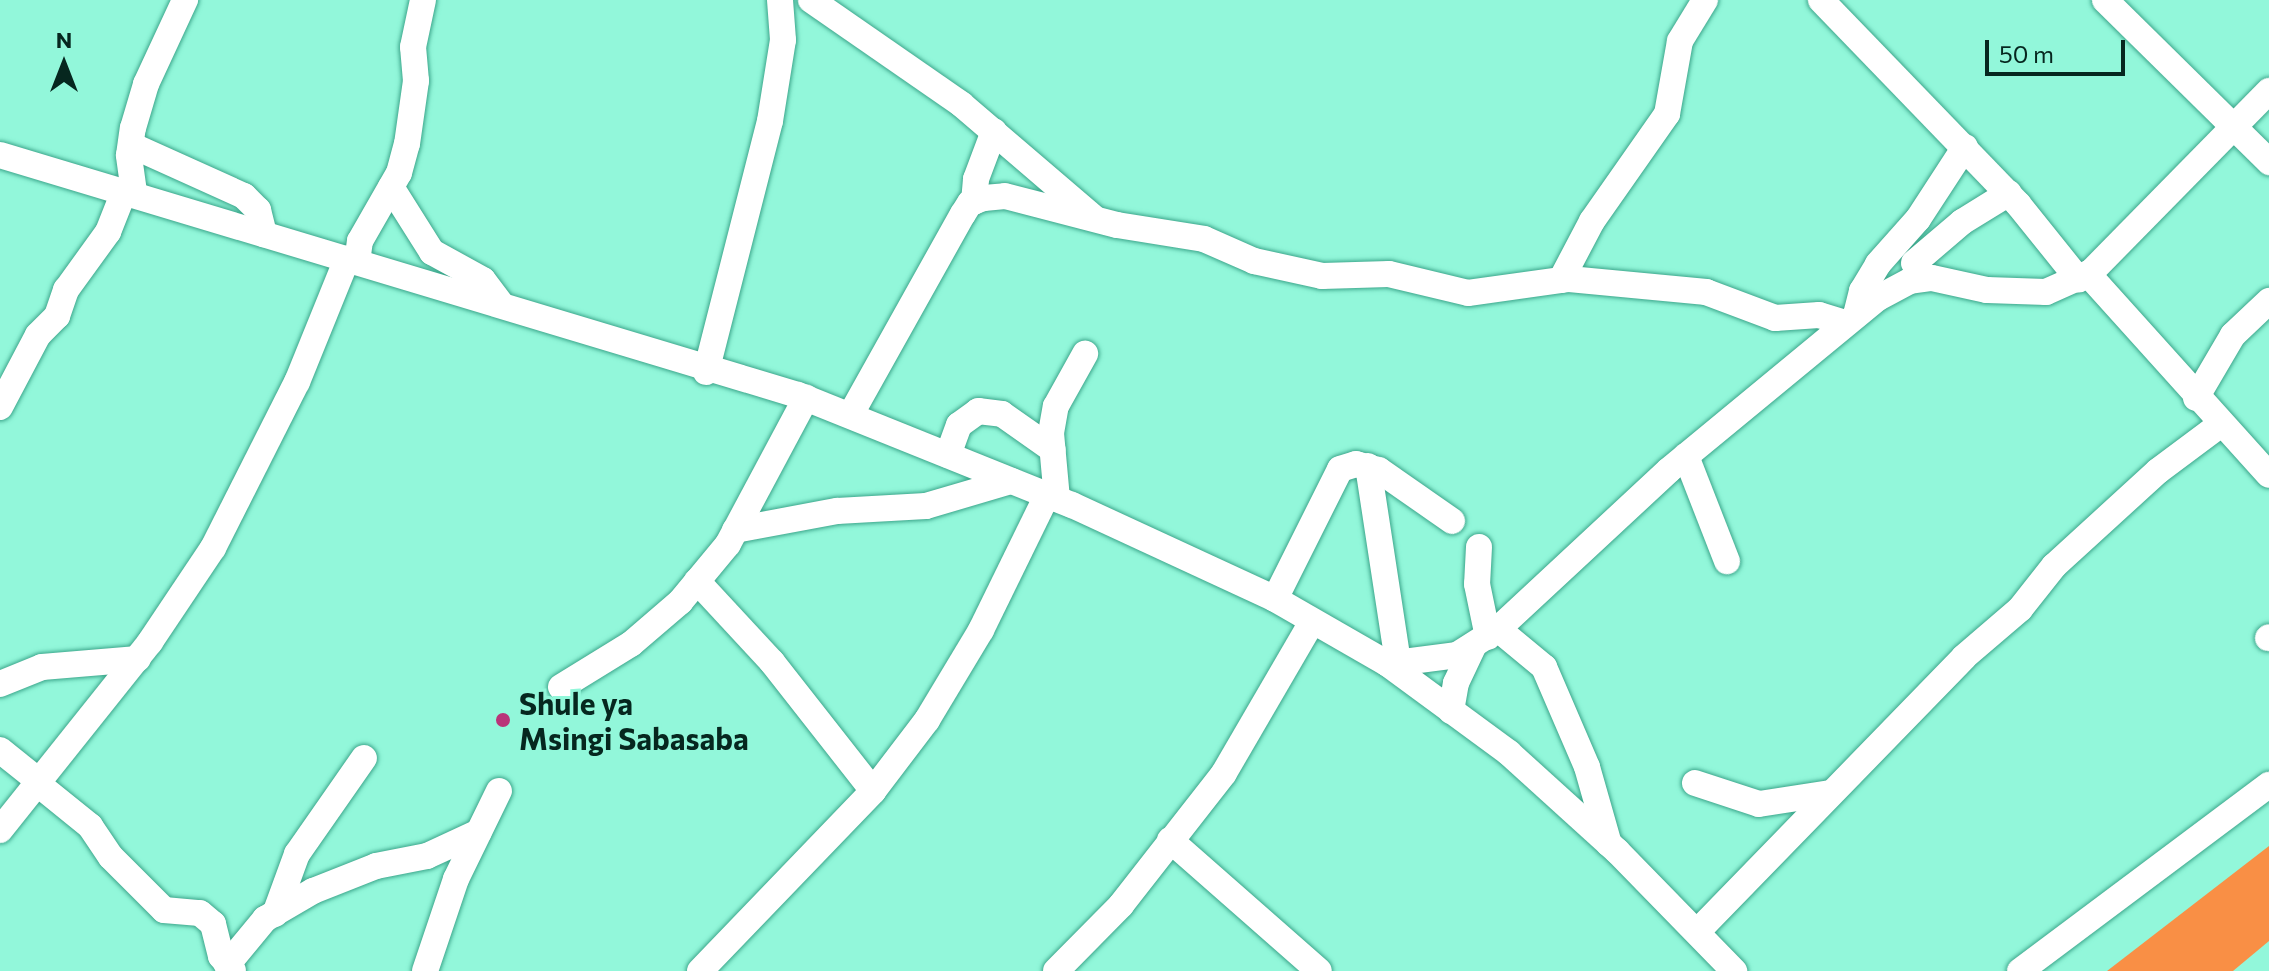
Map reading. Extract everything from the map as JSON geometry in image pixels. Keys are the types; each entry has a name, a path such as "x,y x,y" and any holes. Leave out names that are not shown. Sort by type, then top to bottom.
{"street":[{"path":"0,830 138,659 213,548 297,382 367,228 391,187 407,144 416,81 413,47 423,0"},
{"path":"811,0 994,131 1096,219"},
{"path":"1561,280 1592,221 1667,114 1680,41 1705,0"},
{"path":"1821,0 2009,193 2083,277 2269,475"},
{"path":"0,407 38,335 57,316 66,290 108,232 129,191 131,145 146,84 184,1"},
{"path":"2107,1 2269,162"},
{"path":"706,372 770,121 783,40 782,2"},
{"path":"1915,262 2019,293 2046,292 2083,277 2269,91"},
{"path":"851,414 974,202 976,179 994,131"},
{"path":"131,145 244,196 258,210 264,234"},
{"path":"1393,664 1457,655 1487,637 1686,456 1851,319 1910,281 1915,262 1965,147"},
{"path":"0,155 129,191 502,305 706,372 806,398 1052,497 1275,599 1393,664 1509,753 1609,844 1734,971"},
{"path":"391,187 432,252 483,280 502,305"},
{"path":"1851,319 1862,291 1915,262 1962,222 2009,193"},
{"path":"974,202 1005,196 1096,219 1204,239 1254,261 1322,276 1389,274 1468,293 1561,280 1706,292 1775,318 1819,315 1851,319"},
{"path":"367,228 391,272"},
{"path":"2196,398 2233,335 2269,301"},
{"path":"700,971 873,791 927,720 981,630 1052,497 1056,406 1085,354"},
{"path":"561,687 631,644 697,581 735,530 806,398"},
{"path":"948,455 959,425 978,411 1002,414 1053,450"},
{"path":"1697,932 1748,884 1830,793 1906,722 1964,657 2020,609 2054,566 2158,471 2221,424"},
{"path":"1686,456 1727,561"},
{"path":"1275,599 1340,469 1368,466 1403,482 1452,521"},
{"path":"1368,466 1393,664"},
{"path":"735,530 837,511 955,501 1011,481"},
{"path":"1451,711 1456,683 1487,637 1477,584 1479,547"},
{"path":"697,581 772,662 873,791"},
{"path":"1056,971 1121,905 1224,773 1312,622"},
{"path":"1487,637 1544,667 1587,767 1609,844"},
{"path":"0,684 42,667 138,659"},
{"path":"0,750 90,826 111,857 164,910 200,913 213,924 229,969"},
{"path":"229,969 275,914 297,854 364,758"},
{"path":"1695,783 1759,804 1830,793"},
{"path":"2020,971 2269,785"},
{"path":"425,971 456,879 499,791"},
{"path":"275,914 376,866 427,856 479,832"},
{"path":"1170,840 1319,971"}],"shaded area":[{"path":"2269,846 2269,941 2233,971 2107,971"}],"place":[{"name":"Shule ya Msingi Sabasaba","path":"503,720"}]}
